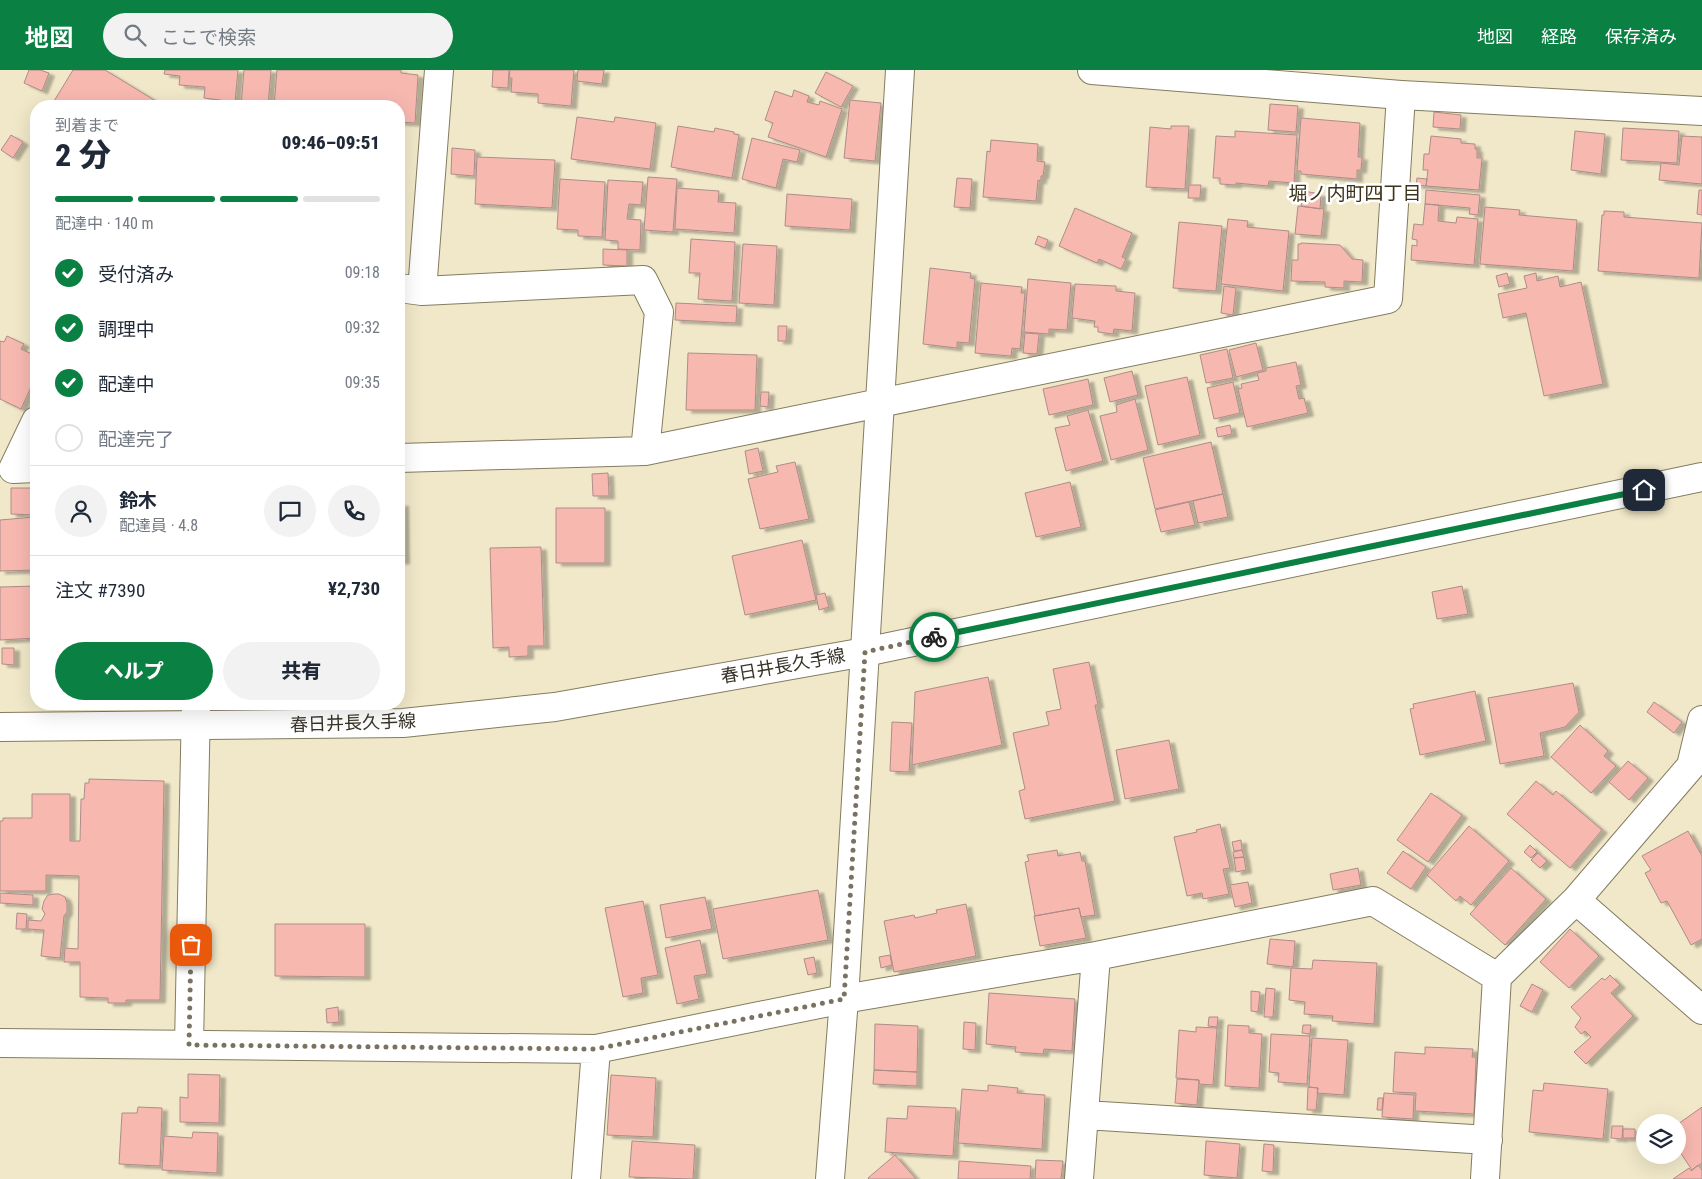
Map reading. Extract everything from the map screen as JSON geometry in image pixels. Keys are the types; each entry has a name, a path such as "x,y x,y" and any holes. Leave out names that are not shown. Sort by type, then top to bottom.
{"street":[{"path":"439,70 410,290 643,280 659,312 645,451"},
{"path":"830,1179 844,999 900,70"},
{"path":"1092,70 1401,96 1702,111"},
{"path":"405,458 645,451 1388,299 1401,96"},
{"path":"30,434 13,469 30,468"},
{"name":"春日井長久手線","path":"0,727 195,715 403,723 556,707 865,652 1702,478"},
{"path":"189,1045 195,715"},
{"path":"1485,1179 1497,977 1576,900 1691,766 1702,720"},
{"path":"1576,900 1702,1010"},
{"path":"0,1043 596,1049 844,999 1096,956 1373,901 1497,977"},
{"path":"1079,1179 1096,956"},
{"path":"586,1179 596,1049"},
{"path":"1085,1115 1488,1140"}],"building":[{"path":"29,70 40,70 49,73 42,91 24,83"},
{"path":"73,70 105,70 154,100 55,100"},
{"path":"165,70 238,70 235,100 204,98 205,87 179,85 180,76 164,74"},
{"path":"244,70 271,70 268,100 242,100"},
{"path":"277,70 401,70 401,73 418,75 415,123 405,122 405,100 274,100"},
{"path":"493,70 509,70 508,88 492,87"},
{"path":"510,70 574,70 571,106 538,103 538,94 511,92 512,78 509,78"},
{"path":"578,70 604,70 602,84 577,81"},
{"path":"826,72 853,86 841,107 815,93"},
{"path":"794,90 809,96 807,102 819,105 820,101 842,109 826,157 768,137 773,123 765,120 775,91 792,97"},
{"path":"850,100 881,103 875,161 844,158"},
{"path":"1270,104 1298,106 1296,132 1268,130"},
{"path":"1434,112 1461,115 1460,129 1433,127"},
{"path":"577,117 614,122 615,117 656,123 650,169 571,159"},
{"path":"1301,118 1360,123 1358,157 1362,157 1361,170 1357,170 1357,179 1301,174 1301,171 1297,171"},
{"path":"678,126 714,132 715,128 739,135 732,178 671,167"},
{"path":"1171,126 1189,126 1185,189 1146,187 1150,127 1171,129"},
{"path":"1623,128 1679,131 1677,163 1621,160"},
{"path":"1235,131 1297,135 1294,183 1269,181 1268,186 1236,183 1236,185 1220,184 1220,178 1213,178 1216,136 1235,137"},
{"path":"1575,131 1605,134 1601,174 1571,170"},
{"path":"11,135 23,142 13,158 1,150"},
{"path":"1431,136 1461,139 1461,143 1475,144 1477,158 1482,158 1479,190 1426,186 1428,170 1423,170 1424,154 1429,154"},
{"path":"1682,136 1702,137 1702,184 1659,180 1661,163 1679,165"},
{"path":"752,138 800,150 797,162 783,159 776,188 742,179"},
{"path":"991,140 1038,144 1037,161 1045,162 1043,176 1041,176 1041,181 1038,180 1036,201 983,197 987,151 990,152"},
{"path":"452,148 475,150 474,176 451,174"},
{"path":"477,157 555,160 552,208 475,204"},
{"path":"648,177 677,179 673,232 644,230"},
{"path":"957,178 972,179 970,208 954,207"},
{"path":"1417,178 1427,179 1426,186 1416,185"},
{"path":"560,179 605,182 602,237 578,236 578,230 557,229"},
{"path":"608,180 643,182 641,205 629,204 627,219 641,220 640,250 618,249 618,241 605,240"},
{"path":"1189,185 1201,185 1200,198 1188,198"},
{"path":"677,188 719,191 718,202 736,203 734,233 675,229"},
{"path":"1426,190 1480,195 1478,215 1469,214 1470,208 1425,204"},
{"path":"1699,190 1702,190 1702,215 1697,214"},
{"path":"1303,191 1321,194 1320,209 1301,206"},
{"path":"787,194 852,199 850,230 785,226"},
{"path":"1425,204 1439,205 1438,221 1456,223 1457,217 1478,219 1474,265 1411,260 1412,245 1417,246 1417,240 1412,239 1414,224 1423,225"},
{"path":"1298,206 1324,209 1321,236 1295,234"},
{"path":"1485,207 1520,210 1519,215 1577,220 1573,271 1480,264"},
{"path":"1075,208 1132,233 1122,257 1126,259 1121,269 1099,259 1097,263 1059,246"},
{"path":"1604,211 1624,212 1624,217 1702,223 1699,278 1598,271 1602,215 1604,215"},
{"path":"1228,219 1248,221 1247,227 1289,231 1283,291 1221,284"},
{"path":"1179,222 1222,226 1216,291 1173,288"},
{"path":"1038,236 1048,240 1045,248 1035,244"},
{"path":"691,239 735,242 732,301 698,299 700,273 689,273"},
{"path":"743,244 777,246 774,305 739,303"},
{"path":"1298,244 1340,245 1352,259 1363,260 1362,282 1344,281 1344,288 1325,287 1325,282 1291,281 1292,260 1298,260"},
{"path":"603,249 627,250 627,266 603,265"},
{"path":"930,268 971,273 970,278 975,279 969,343 957,342 957,348 923,344"},
{"path":"1507,273 1510,284 1499,287 1496,276"},
{"path":"1536,273 1537,281 1558,276 1560,287 1581,282 1603,384 1544,396 1526,313 1503,318 1498,294 1527,288 1524,276"},
{"path":"1028,279 1071,283 1067,330 1049,329 1049,334 1024,332"},
{"path":"981,283 1022,287 1021,293 1025,293 1020,349 1012,348 1011,356 975,353"},
{"path":"1075,284 1116,286 1116,291 1135,293 1132,331 1114,329 1113,334 1098,332 1098,327 1094,327 1095,321 1072,318"},
{"path":"1224,286 1236,288 1233,315 1221,313"},
{"path":"676,303 737,306 736,323 675,320"},
{"path":"778,326 787,326 786,341 778,341"},
{"path":"1025,333 1039,334 1037,354 1023,353"},
{"path":"7,336 24,344 21,349 30,353 30,389 21,409 0,399 0,341 4,342"},
{"path":"1256,343 1263,370 1236,377 1229,350"},
{"path":"1227,349 1233,378 1206,383 1200,355"},
{"path":"688,353 757,355 755,410 686,410"},
{"path":"1296,362 1301,385 1296,386 1299,399 1304,398 1308,413 1247,427 1238,389 1242,388 1241,384 1259,380 1257,373 1266,371 1266,368"},
{"path":"1132,371 1138,395 1110,402 1104,378"},
{"path":"1187,377 1200,435 1158,445 1145,386"},
{"path":"1088,379 1093,405 1049,415 1043,389"},
{"path":"1233,382 1240,413 1214,419 1207,388"},
{"path":"761,392 769,392 768,407 760,406"},
{"path":"1135,399 1148,450 1111,460 1100,416 1117,412 1116,405"},
{"path":"1088,410 1103,461 1066,471 1055,428 1070,425 1067,416"},
{"path":"1230,425 1232,434 1218,437 1216,428"},
{"path":"1211,442 1223,494 1155,509 1143,458"},
{"path":"758,448 763,471 749,474 745,451"},
{"path":"795,462 809,519 760,529 748,479 778,472 776,466"},
{"path":"608,473 609,496 593,496 592,474"},
{"path":"1070,482 1081,527 1036,537 1025,493"},
{"path":"11,488 30,488 30,515 11,514"},
{"path":"1223,494 1228,517 1198,523 1193,501"},
{"path":"1189,502 1195,525 1161,532 1155,510"},
{"path":"556,508 605,508 605,563 556,563"},
{"path":"30,517 30,570 0,571 0,520"},
{"path":"802,540 816,600 745,615 732,556"},
{"path":"541,547 544,646 528,646 528,656 509,657 509,647 493,648 490,548"},
{"path":"30,586 30,638 0,640 0,587"},
{"path":"1462,586 1468,614 1437,619 1432,592"},
{"path":"825,593 829,607 819,610 816,595"},
{"path":"2,648 14,648 14,665 2,664"},
{"path":"1089,662 1098,705 1095,705 1115,801 1025,819 1019,791 1025,789 1013,733 1049,725 1046,712 1061,709 1053,669"},
{"path":"988,677 1002,745 912,765 915,692"},
{"path":"1573,683 1579,712 1565,727 1540,733 1544,756 1500,764 1488,698"},
{"path":"1475,691 1486,741 1420,755 1410,709 1414,708 1413,704"},
{"path":"1654,702 1682,722 1674,733 1647,712"},
{"path":"892,722 912,723 909,772 890,771"},
{"path":"1580,725 1608,751 1604,756 1616,766 1591,793 1551,757"},
{"path":"1169,740 1179,789 1125,799 1116,750"},
{"path":"1628,761 1648,778 1629,800 1609,782"},
{"path":"89,779 164,781 160,1000 126,1000 126,1003 108,1003 108,998 80,997 80,962 64,962 65,948 78,949 79,876 46,875 46,891 0,891 0,821 3,821 3,818 32,818 32,794 70,794 70,841 80,841 81,799 84,799 85,783 89,783"},
{"path":"1536,781 1553,795 1556,791 1602,830 1570,868 1507,814"},
{"path":"1431,793 1462,815 1428,862 1397,840"},
{"path":"1220,824 1230,868 1223,869 1229,894 1203,899 1202,893 1187,896 1174,837"},
{"path":"1469,826 1509,861 1471,905 1460,896 1456,901 1427,875"},
{"path":"1688,831 1702,856 1702,939 1691,945 1667,901 1661,903 1645,873 1651,870 1642,856"},
{"path":"1241,840 1242,850 1234,851 1232,842"},
{"path":"1530,845 1537,852 1531,858 1524,852"},
{"path":"1057,850 1058,856 1080,852 1082,861 1085,861 1095,915 1081,917 1079,908 1035,916 1025,862 1029,861 1027,855"},
{"path":"1242,850 1244,857 1234,858 1233,852"},
{"path":"1403,851 1426,867 1411,889 1387,873"},
{"path":"1538,853 1547,861 1540,868 1531,860"},
{"path":"1244,857 1246,870 1236,872 1234,858"},
{"path":"1358,868 1361,885 1333,890 1330,874"},
{"path":"1511,868 1546,899 1505,945 1470,914"},
{"path":"1248,882 1252,903 1235,907 1230,885"},
{"path":"818,890 828,940 723,959 713,909"},
{"path":"0,893 33,895 33,905 0,903"},
{"path":"54,894 65,897 67,903 60,958 41,956 44,930 28,929 28,920 41,921 45,914 42,909 44,901 48,895"},
{"path":"705,897 712,929 666,938 660,905"},
{"path":"643,901 658,975 641,978 643,993 623,997 605,908"},
{"path":"966,904 976,956 894,972 884,921 914,915 915,918 937,913 936,910"},
{"path":"1079,908 1086,938 1040,946 1034,916"},
{"path":"17,913 27,914 26,929 16,929"},
{"path":"275,924 365,924 365,977 275,976"},
{"path":"1570,929 1599,956 1569,988 1540,962"},
{"path":"1270,939 1295,941 1293,967 1267,964"},
{"path":"700,940 707,974 694,976 699,999 677,1004 665,948"},
{"path":"890,955 892,965 881,968 879,957"},
{"path":"814,957 817,973 808,975 804,959"},
{"path":"1313,960 1377,963 1374,1024 1332,1021 1333,1016 1304,1014 1305,1002 1289,1000 1291,968 1312,969"},
{"path":"1610,975 1620,985 1611,993 1633,1016 1586,1064 1574,1052 1591,1037 1585,1031 1581,1034 1575,1027 1581,1018 1571,1007 1602,978 1605,980"},
{"path":"1532,984 1543,990 1532,1012 1520,1006"},
{"path":"1266,988 1275,989 1273,1017 1264,1017"},
{"path":"1251,991 1260,992 1258,1012 1251,1011"},
{"path":"989,993 1075,999 1072,1051 1044,1049 1043,1054 1015,1052 1016,1047 986,1044"},
{"path":"338,1007 339,1022 327,1023 326,1009"},
{"path":"1209,1017 1218,1017 1217,1027 1208,1026"},
{"path":"964,1022 976,1023 975,1050 963,1049"},
{"path":"875,1024 918,1026 917,1072 874,1070"},
{"path":"1228,1025 1249,1026 1249,1033 1262,1034 1259,1088 1225,1086"},
{"path":"1303,1025 1311,1025 1310,1034 1302,1033"},
{"path":"1196,1027 1217,1028 1213,1085 1199,1084 1199,1080 1176,1078 1179,1030 1196,1032"},
{"path":"1271,1034 1310,1036 1307,1084 1278,1082 1279,1073 1269,1072"},
{"path":"1312,1038 1348,1040 1344,1095 1317,1093 1318,1088 1309,1087"},
{"path":"1425,1047 1473,1049 1472,1057 1476,1057 1474,1114 1415,1111 1416,1093 1393,1092 1395,1052 1425,1054"},
{"path":"874,1070 917,1072 917,1086 873,1084"},
{"path":"188,1074 220,1075 219,1123 180,1122 180,1097 188,1098"},
{"path":"611,1075 656,1078 653,1137 607,1135"},
{"path":"1177,1079 1199,1080 1197,1105 1175,1103"},
{"path":"1544,1083 1608,1089 1603,1139 1529,1132 1533,1090 1543,1091"},
{"path":"988,1085 1018,1088 1017,1093 1045,1095 1042,1149 958,1143 962,1089 988,1091"},
{"path":"1308,1087 1318,1088 1316,1110 1307,1110"},
{"path":"1384,1093 1414,1095 1413,1119 1382,1117"},
{"path":"1378,1098 1383,1098 1382,1110 1377,1110"},
{"path":"908,1106 956,1108 953,1156 885,1152 887,1118 907,1119"},
{"path":"138,1107 162,1108 160,1166 119,1164 122,1113 137,1113"},
{"path":"1702,1107 1702,1163 1692,1170 1686,1161 1686,1118"},
{"path":"1612,1126 1623,1126 1622,1139 1611,1138"},
{"path":"1623,1129 1635,1129 1635,1138 1623,1138"},
{"path":"193,1132 218,1133 217,1173 162,1170 164,1136 192,1138"},
{"path":"632,1141 695,1145 693,1179 629,1177"},
{"path":"1206,1141 1240,1144 1237,1178 1204,1175"},
{"path":"1264,1144 1274,1145 1273,1172 1262,1171"},
{"path":"895,1155 916,1179 868,1178"},
{"path":"1036,1160 1063,1161 1061,1179 1035,1179"},
{"path":"959,1161 1031,1166 1030,1179 958,1179"},
{"path":"1698,1165 1702,1170 1702,1179 1673,1179 1689,1168 1691,1171"}],"way so far":[{"path":"191,945 189,1045 596,1049 844,999 865,652 934,637"}],"district":[{"name":"堀ノ内町四丁目","path":"1355,193"}],"route":[{"path":"934,637 1644,490"}]}
